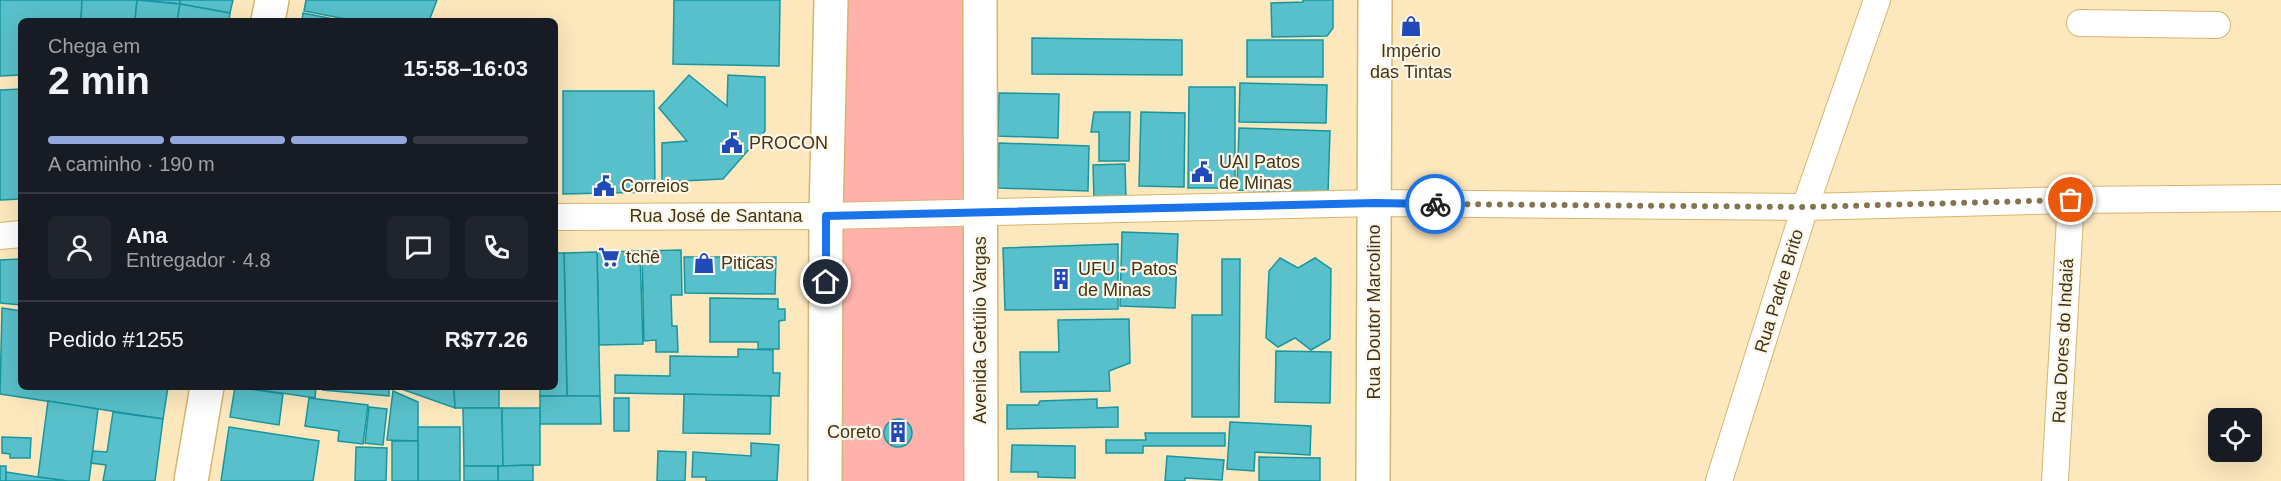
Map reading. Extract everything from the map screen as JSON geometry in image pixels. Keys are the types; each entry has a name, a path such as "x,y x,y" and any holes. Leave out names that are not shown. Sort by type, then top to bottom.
{"street":[{"path":"269,18 272,0"},
{"path":"825,481 826,216 831,0"},
{"name":"Avenida Getúlio Vargas","path":"980,0 981,481"},
{"name":"Rua Doutor Marcolino","path":"1373,481 1375,0"},
{"name":"Rua Padre Brito","path":"1719,481 1805,207 1877,0"},
{"path":"2080,23 2217,25"},
{"name":"Rua José de Santana","path":"558,217 826,216 1375,203 1805,207 2071,200 2281,198"},
{"name":"Rua Dores do Indaiá","path":"2055,481 2071,200"},
{"path":"0,236 18,234"},
{"path":"190,481 206,390"}],"shaded area":[{"path":"831,0 980,0 981,481 825,481"}],"building":[{"path":"0,0 82,0 81,18 18,18 18,75 0,76"},
{"path":"82,0 137,0 135,18 81,18"},
{"path":"137,0 180,0 180,4"},
{"path":"137,0 180,4 178,18 135,18"},
{"path":"180,0 233,0 230,13 180,4"},
{"path":"306,0 437,0 430,18 340,18 304,11"},
{"path":"674,0 780,0 779,66 673,64"},
{"path":"1303,0 1333,0 1333,28 1327,36 1272,37 1271,3 1303,2"},
{"path":"180,4 230,13 229,18 178,18"},
{"path":"303,13 329,18 302,18"},
{"path":"1032,38 1182,40 1182,75 1032,74"},
{"path":"1247,40 1323,40 1323,77 1247,77"},
{"path":"689,75 727,106 728,75 765,77 765,131 723,179 662,182 662,143 687,141 659,108"},
{"path":"1240,83 1327,85 1326,123 1239,122"},
{"path":"1189,87 1235,87 1235,188 1188,188"},
{"path":"18,89 18,199 0,200 0,90"},
{"path":"563,91 654,91 655,192 563,194"},
{"path":"999,93 1059,94 1058,138 998,136"},
{"path":"1094,112 1130,112 1129,161 1099,161 1099,132 1091,132"},
{"path":"1141,112 1185,113 1184,187 1139,186"},
{"path":"1239,128 1330,131 1328,193 1237,190"},
{"path":"999,143 1089,146 1088,191 998,188"},
{"path":"1125,164 1126,199 1094,200 1093,165"},
{"path":"1122,232 1178,234 1175,308 1120,306"},
{"name":"UFU - Patos de Minas","path":"1118,244 1118,309 1005,310 1003,248"},
{"path":"681,250 682,295 671,295 672,326 677,326 678,352 656,352 656,340 644,341 642,251"},
{"path":"640,251 643,344 599,345 597,252"},
{"path":"597,252 600,396 567,396 564,253"},
{"path":"558,253 564,253 567,396 540,396 540,390 558,390"},
{"path":"684,257 776,257 775,294 685,293"},
{"path":"1280,258 1298,268 1315,258 1331,269 1330,339 1311,350 1295,338 1278,347 1266,338 1269,271"},
{"path":"18,259 18,305 0,303 0,260"},
{"path":"1222,259 1240,259 1239,417 1192,417 1192,315 1222,315"},
{"path":"710,298 778,299 778,309 785,309 785,320 779,321 779,349 758,349 758,342 710,342"},
{"path":"2,308 18,311 18,390 168,390 163,419 0,394"},
{"path":"1129,319 1130,363 1109,371 1110,391 1021,392 1020,352 1059,352 1058,320"},
{"path":"738,349 773,350 773,373 780,373 779,396 615,393 615,375 670,376 670,356 738,357"},
{"path":"1276,351 1331,352 1330,403 1275,402"},
{"path":"234,390 283,394 279,425 230,417"},
{"path":"261,390 316,390 315,398"},
{"path":"323,390 389,390 389,396"},
{"path":"404,390 454,390 455,408"},
{"path":"454,390 499,390 499,408 455,408"},
{"path":"393,391 418,402 418,441 387,440"},
{"path":"684,394 771,396 770,434 683,433"},
{"path":"540,396 600,396 601,424 540,424"},
{"path":"309,398 368,405 363,444 338,441 339,431 305,426"},
{"path":"614,398 629,398 629,431 614,431"},
{"path":"1097,399 1097,408 1118,407 1118,427 1007,429 1007,405 1038,405 1040,401"},
{"path":"48,401 98,409 89,481 38,477"},
{"path":"369,407 387,409 383,445 365,443"},
{"path":"463,408 502,408 503,466 464,466"},
{"path":"502,408 540,408 540,465 503,466"},
{"path":"113,412 163,419 155,481 103,481 106,465 91,463 93,451 107,452"},
{"name":"Coreto","path":"898,419 908,423 912,433 908,443 898,447 888,443 884,433 888,423"},
{"path":"1230,422 1311,426 1310,455 1255,452 1254,471 1227,469"},
{"path":"229,427 319,441 313,481 221,481"},
{"path":"418,427 460,427 460,481 418,481"},
{"path":"1145,433 1225,433 1225,446 1143,446 1143,453 1106,453 1106,440 1146,440"},
{"path":"2,437 31,438 30,458 10,458 10,454 2,453"},
{"path":"392,441 418,441 418,481 392,481"},
{"path":"751,443 779,445 777,481 706,481 706,477 692,477 693,452 751,456"},
{"path":"1012,445 1075,446 1075,478 1038,477 1038,472 1011,472"},
{"path":"356,447 387,448 386,481 355,481"},
{"path":"658,451 686,452 685,481 657,481"},
{"path":"1167,456 1224,460 1222,480 1185,478 1185,481 1165,481"},
{"path":"1259,457 1320,458 1320,481 1259,481"},
{"path":"533,465 533,481 498,481 498,466"},
{"path":"0,466 6,466 6,481 0,481"},
{"path":"464,466 498,466 498,481 464,481"},
{"path":"6,472 38,477 67,481 6,481"}],"way so far":[{"path":"1435,204 1805,207 2071,200"}],"place":[{"name":"Império das Tintas","path":"1411,26"},
{"name":"PROCON","path":"732,143"},
{"name":"UAI Patos de Minas","path":"1202,172"},
{"name":"Correios","path":"604,186"},
{"name":"tchê","path":"609,257"},
{"name":"Piticas","path":"704,263"},
{"name":"UFU - Patos de Minas","path":"1061,279"},
{"name":"Coreto","path":"898,432"}],"route":[{"path":"826,282 826,216 1375,203 1435,204"}]}
